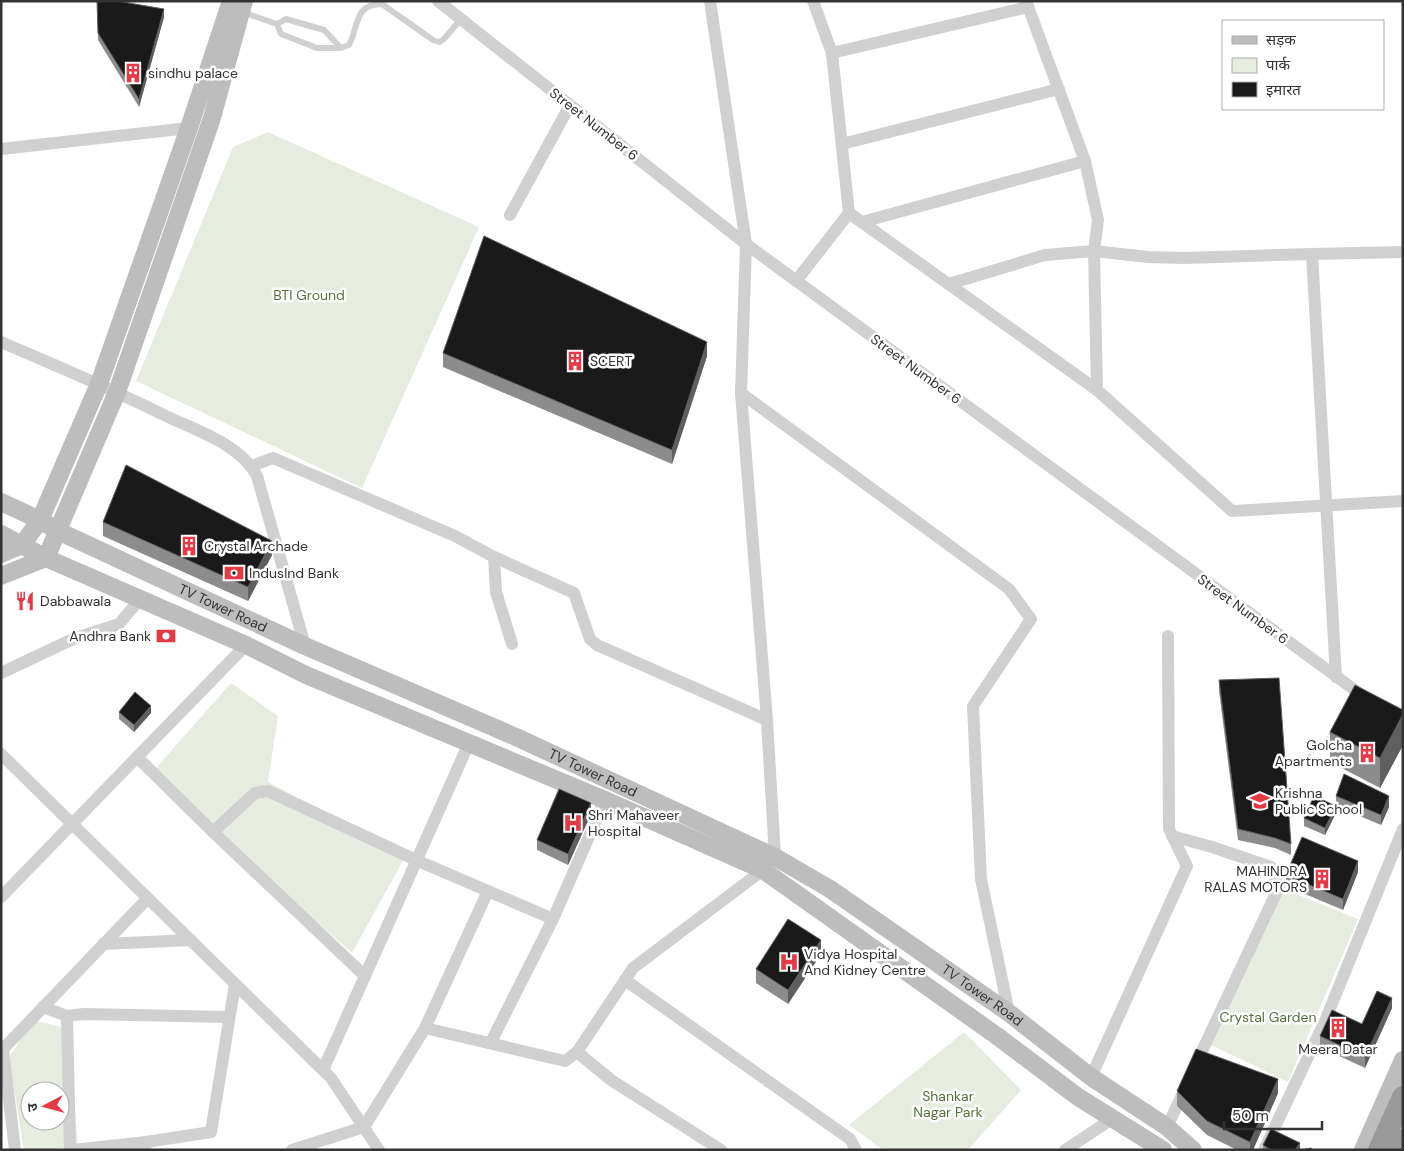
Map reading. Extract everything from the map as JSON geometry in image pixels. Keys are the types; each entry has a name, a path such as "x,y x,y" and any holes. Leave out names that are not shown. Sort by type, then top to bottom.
{"highway":[{"path":"1379,1150 1403,1097"},
{"path":"1398,1150 1403,1140"}],"main road":[{"path":"1,554 22,545 40,520 100,384 189,128 238,5"},
{"path":"1,576 46,558 116,392 212,118 238,5"},
{"path":"145,254 163,260"},
{"name":"TV Tower Road","path":"1,502 40,520 58,531 305,646 516,737 775,857 830,889 1009,1013 1091,1077 1166,1127 1193,1150"},
{"name":"TV Tower Road","path":"1,534 46,558 246,646 306,675 605,800 763,870 997,1036 1078,1097 1163,1150"},
{"path":"1363,1150 1403,1060"}],"street":[{"path":"710,1 746,244 742,393 767,720 775,857"},
{"path":"796,281 849,213 832,53 813,1"},
{"name":"Street Number 6","path":"439,2 746,244 1379,708"},
{"path":"832,53 1027,4 1085,161 1098,220 1094,251 1097,390"},
{"path":"842,144 1059,89"},
{"path":"510,215 570,105"},
{"path":"1,149 189,128"},
{"path":"862,222 1085,161"},
{"path":"849,213 1097,390 1232,511 1403,501"},
{"path":"949,284 1045,255 1094,251 1148,257 1184,258 1403,252"},
{"path":"1312,254 1336,677"},
{"path":"1,342 100,384 221,442 252,466 257,476 305,646"},
{"path":"742,393 1009,589 1031,619 973,706 981,879 1009,1013"},
{"path":"252,466 273,458 455,536 494,557 574,593 590,639 597,645 767,720"},
{"path":"494,557 496,592 512,644"},
{"path":"1,673 73,639 119,624 140,599"},
{"path":"1091,1077 1187,866 1169,829 1168,636"},
{"path":"1,898 246,646"},
{"path":"323,1070 469,743"},
{"path":"1,754 331,1078 379,1150"},
{"path":"137,757 366,976"},
{"path":"214,832 255,793 268,792 416,860 553,919"},
{"path":"491,1042 553,919 605,800"},
{"path":"1264,1150 1324,1022 1403,829"},
{"path":"1166,1127 1279,887 1271,867 1172,836"},
{"path":"425,1028 491,1042 565,1061 577,1052 633,968 763,870"},
{"path":"292,1150 364,1127 425,1028 488,891"},
{"path":"15,1150 3,1049 148,898"},
{"path":"103,944 191,940"},
{"path":"625,980 850,1139 856,1150"},
{"path":"67,1016 71,1150 146,1146 211,1132 235,984"},
{"path":"43,1007 67,1016 84,1014 230,1017"},
{"path":"577,1052 611,1080 721,1150"},
{"path":"1065,1150 1112,1119"}],"lane":[{"path":"238,5 277,24 281,34 317,48 341,48 349,45 354,37 358,17 365,8 374,4 382,4 433,40 439,42 444,39 461,19"},
{"path":"277,24 286,19 324,30 341,48"}],"path":[{"path":"1284,763 1304,759 1322,746 1333,730"}],"green space":[{"name":"BTI Ground","path":"268,132 479,227 362,488 136,381 233,147"},
{"path":"231,683 278,716 268,782 406,855 352,953 223,840 156,768"},
{"name":"Crystal Garden","path":"1279,887 1358,919 1288,1082 1211,1045"},
{"path":"33,1020 69,1029 78,1148 24,1150 21,1131 70,1131 70,1081 20,1081 20,1125 9,1058"},
{"name":"Shankar Nagar Park","path":"964,1032 1021,1090 968,1150 883,1150 849,1125"}],"building":[{"name":"sindhu palace","path":"97,1 117,1 164,9 139,99 98,33"},
{"name":"SCERT","path":"484,236 707,342 672,450 443,353"},
{"name":"Crystal Archade","path":"126,465 272,541 248,587 103,522"},
{"name":"Krishna Public School","path":"1279,678 1291,844 1238,829 1219,680"},
{"path":"1355,685 1403,710 1403,714 1380,758 1330,732"},
{"path":"135,692 151,706 134,725 119,712"},
{"path":"1344,774 1389,796 1381,815 1336,796"},
{"path":"559,789 591,803 568,854 537,840"},
{"path":"1314,796 1336,806 1325,828 1304,818"},
{"name":"MAHINDRA RALAS MOTORS","path":"1302,837 1358,861 1343,899 1286,875"},
{"path":"788,919 821,940 788,990 756,969"},
{"name":"Meera Datar","path":"1377,991 1392,998 1365,1057 1320,1036 1332,1010 1362,1024"},
{"path":"1196,1049 1278,1079 1250,1142 1207,1121 1177,1091"},
{"path":"1271,1129 1300,1143 1295,1150 1271,1150 1263,1145"}],"place":[{"name":"sindhu palace","path":"133,73"},
{"name":"SCERT","path":"575,361"},
{"name":"Crystal Archade","path":"189,546"},
{"name":"Induslnd Bank","path":"234,573"},
{"name":"Dabbawala","path":"25,601"},
{"name":"Andhra Bank","path":"166,636"},
{"name":"Golcha Apartments","path":"1367,753"},
{"name":"Krishna Public School","path":"1260,801"},
{"name":"Shri Mahaveer Hospital","path":"573,823"},
{"name":"MAHINDRA RALAS MOTORS","path":"1322,879"},
{"name":"Vidya Hospital And Kidney Centre","path":"789,962"},
{"name":"Meera Datar","path":"1338,1028"}]}
